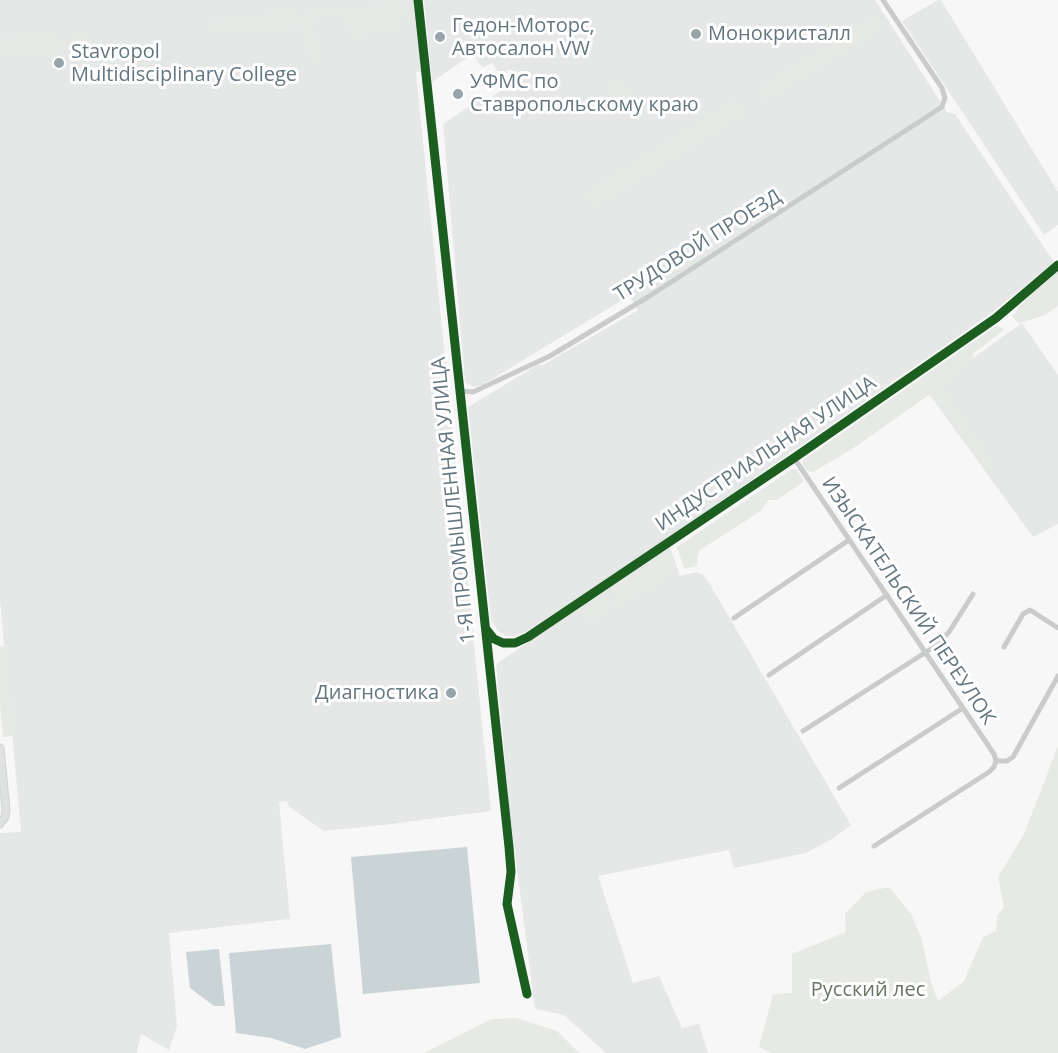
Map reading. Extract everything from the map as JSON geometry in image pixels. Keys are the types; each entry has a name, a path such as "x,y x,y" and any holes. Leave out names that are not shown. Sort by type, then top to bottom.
{"main road":[{"path":"0,748 6,810 5,817 0,824"}],"street":[{"name":"1-Я ПРОМЫШЛЕННАЯ УЛИЦА","path":"418,0 509,847 511,872 507,904 527,994"},
{"name":"ТРУДОВОЙ ПРОЕЗД","path":"461,391 474,392 558,351 648,297 942,107 945,98 942,88 883,0"},
{"name":"ИНДУСТРИАЛЬНАЯ УЛИЦА","path":"486,629 494,639 503,643 515,643 528,637 794,458 996,318 1058,265"},
{"name":"ИЗЫСКАТЕЛЬСКИЙ ПЕРЕУЛОК","path":"794,458 996,760"},
{"path":"734,618 849,540"},
{"path":"803,731 943,640 973,594"},
{"path":"769,675 887,595"},
{"path":"1004,647 1023,614 1030,609 1058,628"},
{"path":"874,846 989,772 996,760 1007,762 1013,757 1058,676"},
{"path":"839,788 963,708"}],"shaded area":[{"path":"0,0 415,0 421,72 416,72 491,811 324,831 288,806 287,801 279,802 290,919 169,933 177,1026 169,1050 141,1034 137,1053 0,1053 0,833 21,832 0,600"},
{"path":"424,0 875,0 947,112 955,114 1054,262 990,314 569,607 538,626 516,636 506,636 499,632 491,620 468,407 539,364 541,366 638,310 629,296 482,385 473,387 465,382 443,124 480,99 483,103 517,79 510,69 501,75 492,63 482,68 473,54 432,82"},
{"path":"941,0 1058,192 1058,225 1044,235 902,21"},
{"path":"1022,323 1058,375 1058,524 1033,537 927,391"},
{"path":"670,547 680,576 697,572 708,581 851,825 834,838 806,853 734,868 729,850 598,876 633,983 659,976 682,1028 699,1024 708,1053 606,1053 564,1015 535,1009 510,814 496,664"},
{"path":"467,847 480,983 363,994 351,857"},
{"path":"331,944 341,1037 305,1049 271,1038 236,1033 229,953"},
{"path":"219,949 225,1006 214,1006 190,988 186,952"}],"green space":[{"path":"402,3 407,14 399,20 398,31 362,34 357,40 350,32 347,15 315,17 311,24 314,27 318,63 311,63 309,43 306,42 303,26 253,30 249,28 207,29 203,24 293,10 302,16 306,13"},
{"path":"875,17 882,26 876,33 765,101 761,94 761,87"},
{"path":"89,30 90,47 0,58 0,38 53,33 59,43 73,34"},
{"path":"617,78 628,88 636,106 626,113 615,99 609,84"},
{"path":"737,98 743,115 593,208 587,192"},
{"path":"1058,272 1058,306 1045,315 1020,323 1016,322 1013,316 1020,306"},
{"path":"996,326 1005,329 974,353 971,362 941,387 995,466 987,470 965,440 947,405 938,403 929,395 852,449 813,472 807,471 802,461"},
{"path":"792,469 796,469 804,480 802,483 777,500 768,500 761,511 700,550 698,563 694,567 684,568 677,547"},
{"path":"667,553 673,559 675,565 673,570 656,586 647,591 644,588 620,606 616,605 614,587"},
{"path":"604,596 609,599 610,608 604,616 590,621 585,616 584,610"},
{"path":"0,646 5,647 14,733 9,737 3,737 0,704"},
{"name":"Русский лес","path":"1058,746 1058,1053 771,1053 759,1047 773,994 792,993 792,954 846,932 845,914 866,892 889,887 911,914 922,940 931,983 938,1001 964,981 983,937 996,931 997,916 1004,907 998,877 1024,834"},
{"path":"516,1018 557,1031 579,1053 424,1053 491,1019"}],"cycle path":[{"path":"418,0 509,847 511,872 507,904 527,994"},
{"path":"486,629 494,639 503,643 515,643 528,637 794,458 996,318 1058,265"}],"place":[{"name":"Монокристалл","path":"696,34"},
{"name":"Гедон-Моторс, Автосалон VW","path":"440,37"},
{"name":"Stavropol Multidisciplinary College","path":"59,63"},
{"name":"УФМС по Ставропольскому краю","path":"458,94"},
{"name":"Диагностика","path":"451,693"}]}
